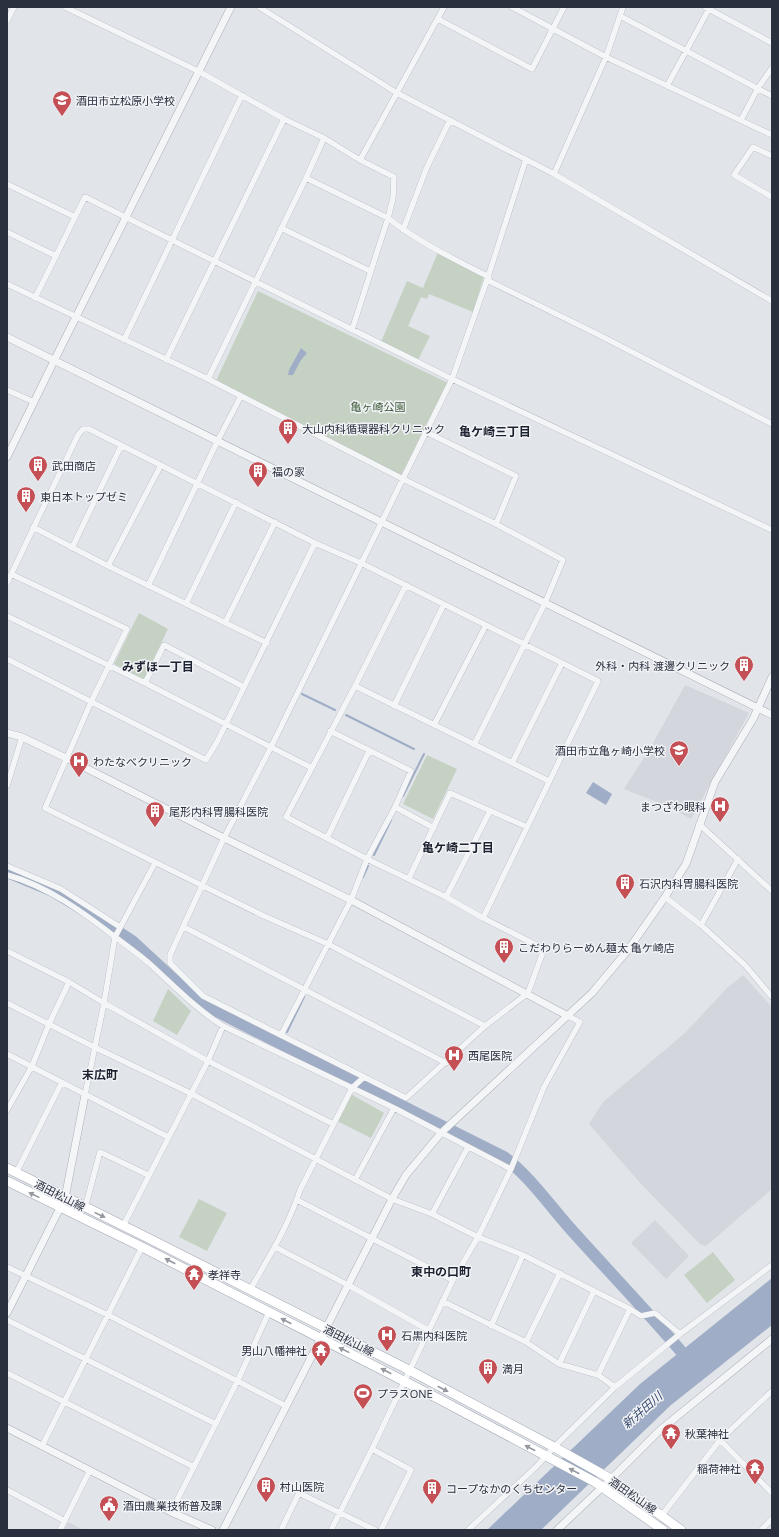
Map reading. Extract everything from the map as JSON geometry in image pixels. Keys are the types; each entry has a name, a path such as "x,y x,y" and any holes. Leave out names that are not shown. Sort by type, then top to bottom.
{"main road":[{"name":"酒田松山線","path":"7,1168 327,1328 558,1449 607,1477 681,1530"},
{"name":"酒田松山線","path":"7,1181 142,1247 320,1339 404,1380 599,1484 663,1530"}],"street":[{"path":"7,21 14,7"},
{"path":"65,7 198,71 324,138 360,160 394,177 393,198 388,218 352,330"},
{"path":"7,457 125,217 231,7"},
{"path":"259,7 397,93 554,174 772,301"},
{"path":"360,160 444,7"},
{"path":"512,7 606,57 772,135"},
{"path":"438,19 532,69 564,7"},
{"path":"554,174 606,57 624,7"},
{"path":"667,86 708,8 772,43"},
{"path":"620,16 772,96"},
{"path":"741,120 758,88 772,68"},
{"path":"124,340 242,95"},
{"path":"166,360 284,118"},
{"path":"403,230 427,167 450,120"},
{"path":"208,379 324,138"},
{"path":"772,156 753,147 734,175 772,197"},
{"path":"406,585 286,817 367,859 409,878 544,949 528,993 485,1026 406,1098 203,996 170,963 170,955 224,838 452,379 488,278 526,159"},
{"path":"306,178 388,218 403,230 488,278 772,424"},
{"path":"7,184 75,217"},
{"path":"35,298 85,197 452,379 772,530"},
{"path":"281,228 370,271"},
{"path":"7,232 56,256"},
{"path":"7,284 75,318 208,379 496,524 563,560 545,603 474,745"},
{"path":"7,337 759,707 772,715"},
{"path":"7,390 34,402"},
{"path":"148,586 218,440 241,396"},
{"path":"7,583 78,435 83,429 89,429 316,543 406,585 598,681 483,918"},
{"path":"426,432 516,476 496,524"},
{"path":"72,548 121,446"},
{"path":"108,566 160,465"},
{"path":"186,604 236,502"},
{"path":"226,623 275,522"},
{"path":"33,527 148,586 267,643"},
{"path":"7,659 206,760 217,742 316,543"},
{"path":"11,574 127,629 91,702 45,808 264,916 328,944 485,1026"},
{"path":"394,706 444,604"},
{"path":"7,616 109,665 312,768"},
{"path":"434,725 486,625"},
{"path":"145,683 164,645 244,687"},
{"path":"512,763 562,663"},
{"path":"222,1530 327,1328 392,1198 406,1175 441,1133 592,993 628,950 686,864 715,782 759,707 772,677"},
{"path":"355,686 549,782"},
{"path":"281,1035 351,900 367,859 411,771 330,731"},
{"path":"7,733 22,737 66,758 351,900 580,1022 544,1087 511,1169 478,1237 442,1301 372,1449 331,1530"},
{"path":"7,786 22,737"},
{"path":"327,838 369,751"},
{"path":"409,878 450,793 527,827"},
{"path":"394,807 434,828"},
{"path":"446,897 490,811"},
{"path":"699,824 772,891"},
{"path":"701,925 738,859"},
{"path":"7,1313 65,1198 104,1002 115,937 155,863"},
{"path":"7,866 61,889 120,927"},
{"path":"7,875 30,883 87,915 149,963 206,1016 223,1026 394,1108 511,1169"},
{"path":"665,897 701,925 745,965 771,995"},
{"path":"184,927 446,1063"},
{"path":"7,951 70,982 208,1061 333,1124"},
{"path":"7,1110 32,1066 49,1024 70,982"},
{"path":"7,1003 94,1048 190,1093 354,1180 392,1198 432,1214 478,1237 523,1255 641,1316 655,1313 680,1334"},
{"path":"123,1226 148,1174 208,1061 223,1026"},
{"path":"7,1054 168,1137"},
{"path":"250,1290 275,1248 297,1200 300,1190 352,1088 364,1077"},
{"path":"16,1173 62,1082"},
{"path":"354,1180 394,1108"},
{"path":"432,1214 468,1146"},
{"path":"85,1208 100,1152 148,1174"},
{"path":"297,1200 453,1280"},
{"path":"42,1446 142,1247"},
{"path":"275,1248 348,1285 428,1330"},
{"path":"491,1326 523,1255"},
{"path":"468,1530 537,1466 550,1458 615,1387 680,1334 772,1265"},
{"path":"7,1266 238,1380 286,1406"},
{"path":"526,1342 560,1273"},
{"path":"559,1364 594,1291"},
{"path":"442,1301 526,1342 559,1364 598,1375 615,1387"},
{"path":"598,1375 630,1309"},
{"path":"171,1512 238,1380 269,1312"},
{"path":"7,1320 216,1424"},
{"path":"557,1530 599,1484 659,1431 772,1339"},
{"path":"7,1373 194,1467"},
{"path":"662,1515 720,1440 772,1391"},
{"path":"7,1428 171,1512 212,1530"},
{"path":"720,1440 772,1493"},
{"path":"372,1449 411,1470 381,1530"},
{"path":"60,1530 90,1470"},
{"path":"7,1490 65,1521"},
{"path":"281,1530 299,1493 373,1529"},
{"path":"761,1530 772,1519"}],"shaded area":[{"name":"酒田市立亀ヶ崎小学校","path":"685,685 749,713 691,819 667,806 624,789 652,745"},
{"path":"743,975 772,1007 772,1189 706,1246 700,1244 641,1184 589,1124 603,1102 685,1033 726,989"},
{"path":"655,1220 689,1256 666,1279 631,1243"},
{"path":"68,1522 83,1530 64,1530"}],"green space":[{"path":"438,252 484,276 473,312 429,294 427,299 421,297 408,326 430,336 418,360 381,342 407,281 423,288"},
{"name":"亀ヶ崎公園","path":"258,291 448,383 401,475 215,383"},
{"path":"139,613 168,629 144,679 114,664"},
{"path":"427,755 457,769 433,819 403,804"},
{"path":"168,989 191,1011 177,1035 153,1021"},
{"path":"349,1093 384,1113 371,1138 337,1121"},
{"path":"199,1199 227,1213 207,1251 179,1237"},
{"path":"713,1252 735,1280 707,1303 684,1275"}],"water":[{"path":"301,348 307,353 301,360 293,375 288,375 289,370"},
{"path":"593,782 612,794 606,805 586,793"},
{"name":"新井田川","path":"772,1278 772,1325 671,1405 541,1530 487,1530 640,1384"}],"waterway":[{"path":"302,694 335,710"},
{"path":"346,715 414,749"},
{"path":"403,796 424,754"},
{"path":"374,855 391,820"},
{"path":"363,877 368,866"},
{"path":"7,872 53,891 132,941 199,1002 504,1157 530,1181 568,1226 646,1311 691,1363"},
{"path":"287,1032 304,997"}],"place":[{"name":"酒田市立松原小学校","path":"62,117"},
{"name":"大山内科循環器科クリニック","path":"288,445"},
{"name":"武田商店","path":"38,482"},
{"name":"福の家","path":"258,488"},
{"name":"東日本トップゼミ","path":"26,513"},
{"name":"外科・内科 渡邊クリニック","path":"744,682"},
{"name":"酒田市立亀ヶ崎小学校","path":"679,767"},
{"name":"わたなべクリニック","path":"79,778"},
{"name":"まつざわ眼科","path":"720,823"},
{"name":"尾形内科胃腸科医院","path":"155,828"},
{"name":"石沢内科胃腸科医院","path":"625,900"},
{"name":"こだわりらーめん麺太 亀ケ崎店","path":"504,964"},
{"name":"西尾医院","path":"454,1072"},
{"name":"孝祥寺","path":"194,1291"},
{"name":"石黒内科医院","path":"387,1352"},
{"name":"男山八幡神社","path":"321,1367"},
{"name":"満月","path":"488,1385"},
{"name":"プラスONE","path":"363,1410"},
{"name":"秋葉神社","path":"671,1450"},
{"name":"稲荷神社","path":"755,1485"},
{"name":"村山医院","path":"266,1503"},
{"name":"コープなかのくちセンター","path":"432,1505"},
{"name":"酒田農業技術普及課","path":"109,1522"}],"district":[{"name":"亀ケ崎三丁目","path":"495,431"},
{"name":"みずほ一丁目","path":"158,666"},
{"name":"亀ケ崎二丁目","path":"458,847"},
{"name":"末広町","path":"100,1074"},
{"name":"東中の口町","path":"441,1271"}]}
